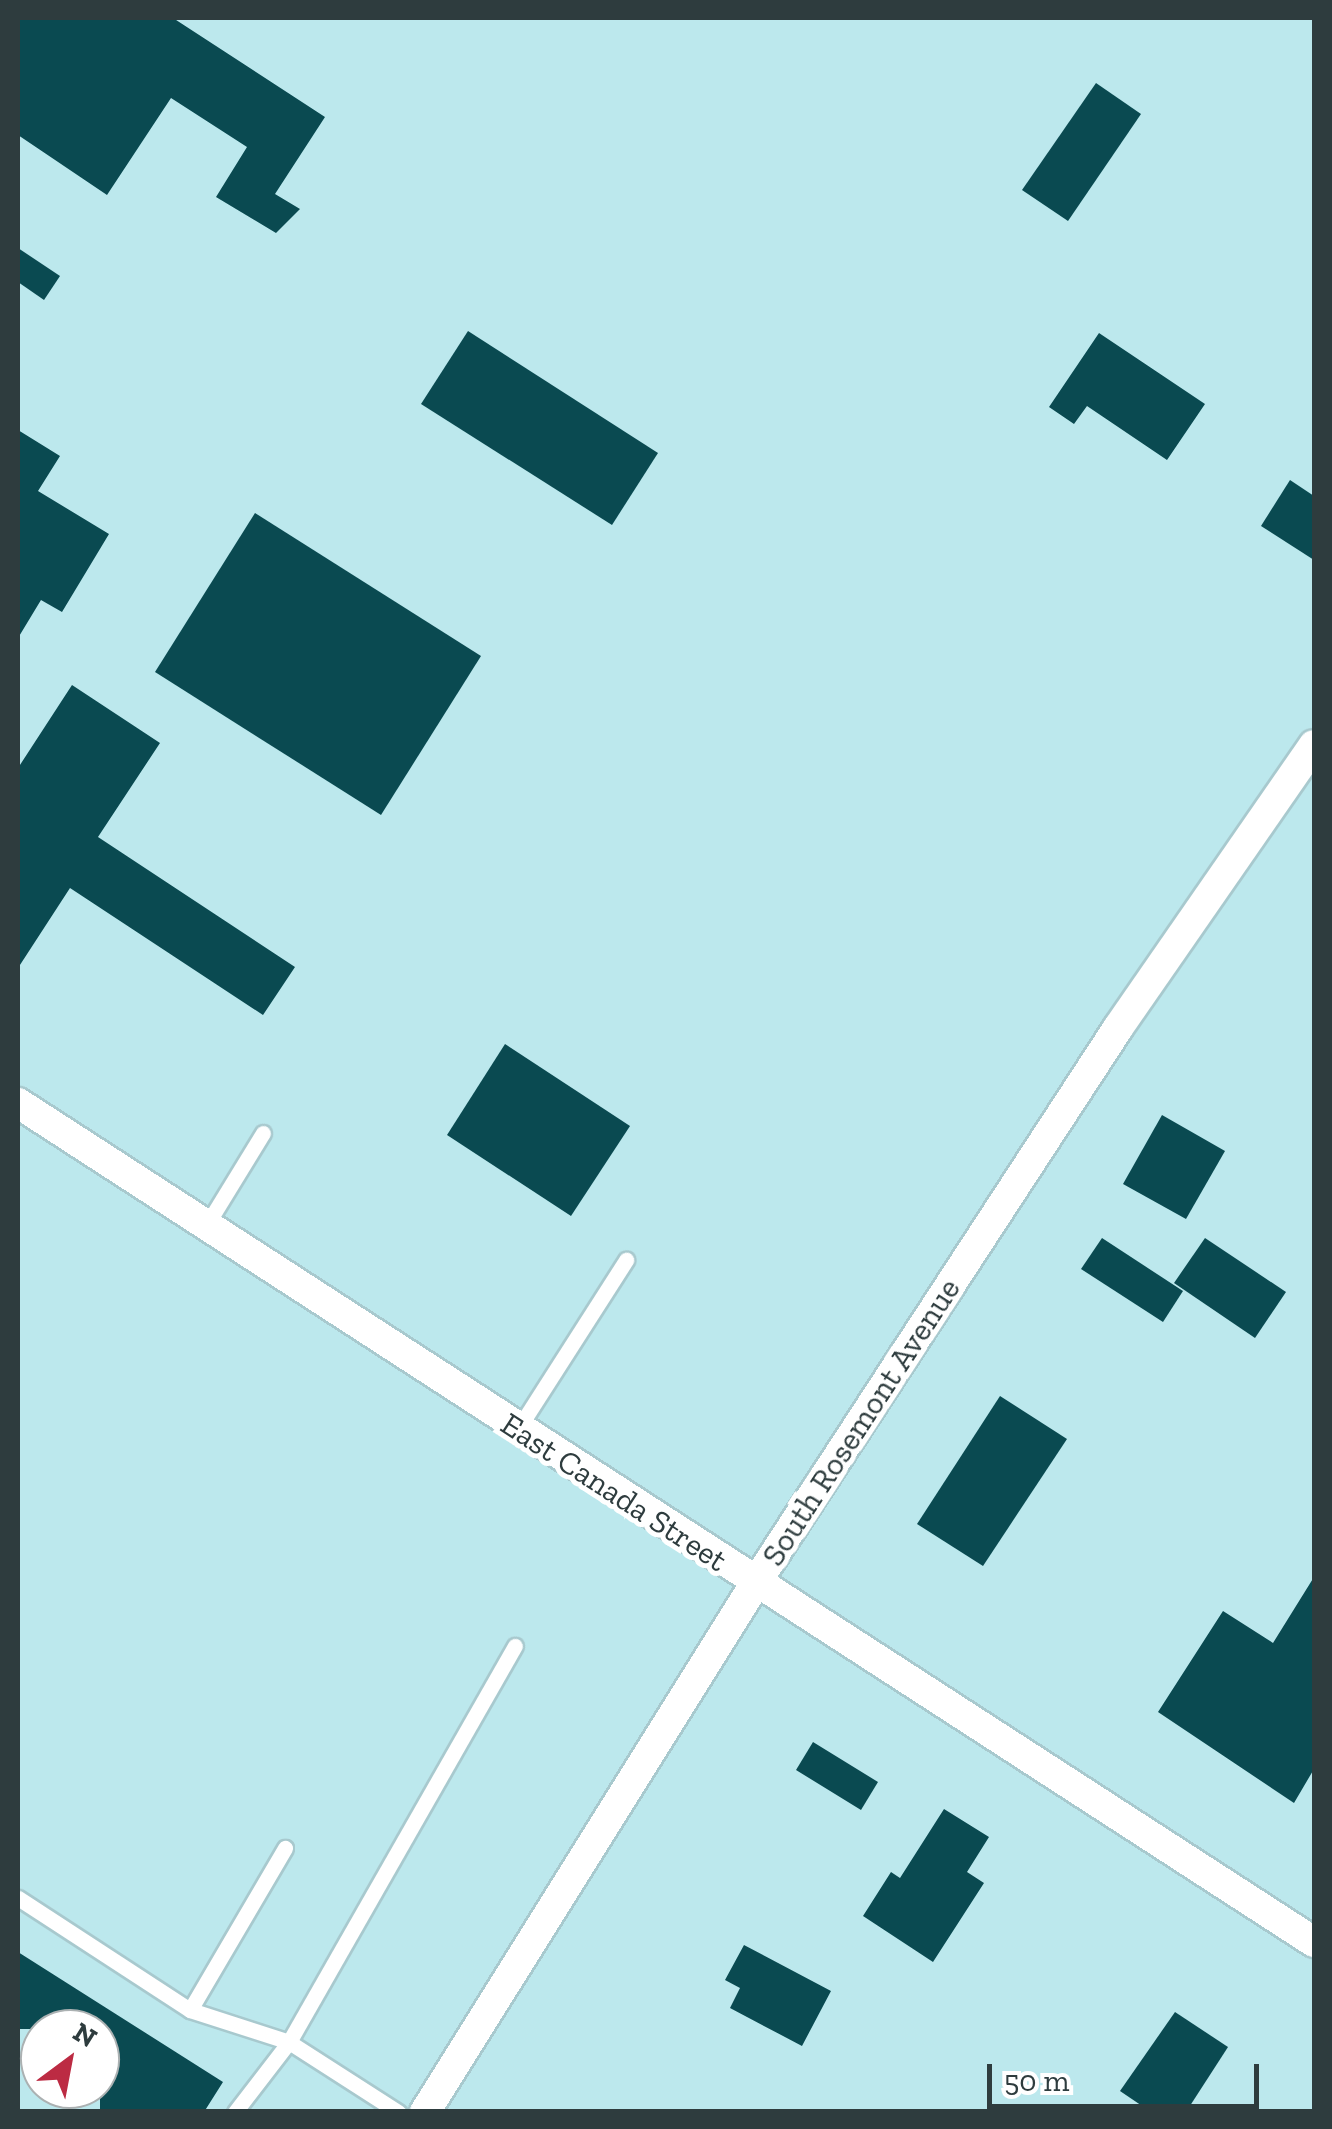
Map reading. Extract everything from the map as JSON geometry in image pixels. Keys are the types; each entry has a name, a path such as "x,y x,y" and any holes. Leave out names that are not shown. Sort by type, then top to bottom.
{"street":[{"name":"South Rosemont Avenue","path":"425,2112 756,1584 1118,1028 1314,745"},
{"name":"East Canada Street","path":"18,1102 756,1584 1314,1942"}],"lane":[{"path":"206,1226 263,1133"},
{"path":"518,1429 626,1260"},
{"path":"235,2112 289,2042 515,1646"},
{"path":"190,2010 285,1848"},
{"path":"18,1898 190,2010 289,2042 398,2112"}],"shaded area":[{"path":"18,18 1314,18 1314,2111 18,2111"}],"building":[{"path":"18,18 173,18 325,117 275,194 300,209 276,233 216,197 247,147 171,98 107,195 18,135"},
{"path":"1096,83 1141,114 1068,221 1022,190"},
{"path":"18,248 60,276 44,300 18,282"},
{"path":"468,331 658,453 612,525 421,404"},
{"path":"1099,333 1205,404 1167,460 1087,406 1074,424 1049,407"},
{"path":"18,430 60,456 38,491 109,534 62,612 41,600 18,638"},
{"path":"1290,480 1314,496 1314,560 1261,526"},
{"path":"255,513 481,656 381,815 155,672"},
{"path":"72,685 160,743 98,837 295,967 263,1015 70,888 18,968 18,768"},
{"path":"505,1044 630,1126 571,1216 447,1135"},
{"path":"1162,1115 1225,1151 1186,1219 1123,1184"},
{"path":"1102,1238 1183,1291 1163,1322 1081,1269"},
{"path":"1205,1238 1286,1292 1255,1338 1174,1283"},
{"path":"1000,1396 1067,1439 983,1566 917,1524"},
{"path":"1314,1577 1314,1769 1294,1803 1158,1712 1223,1611 1273,1643"},
{"path":"813,1742 878,1782 861,1810 796,1770"},
{"path":"944,1809 989,1837 967,1872 984,1883 933,1962 863,1916 891,1872 900,1878"},
{"path":"744,1945 831,1991 802,2046 730,2008 740,1988 725,1980"},
{"path":"18,1952 108,2009 20,2009 18,2029"},
{"path":"1175,2012 1228,2047 1186,2112 1151,2112 1120,2091"},
{"path":"120,2017 223,2082 204,2112 100,2112 120,2109"}]}
